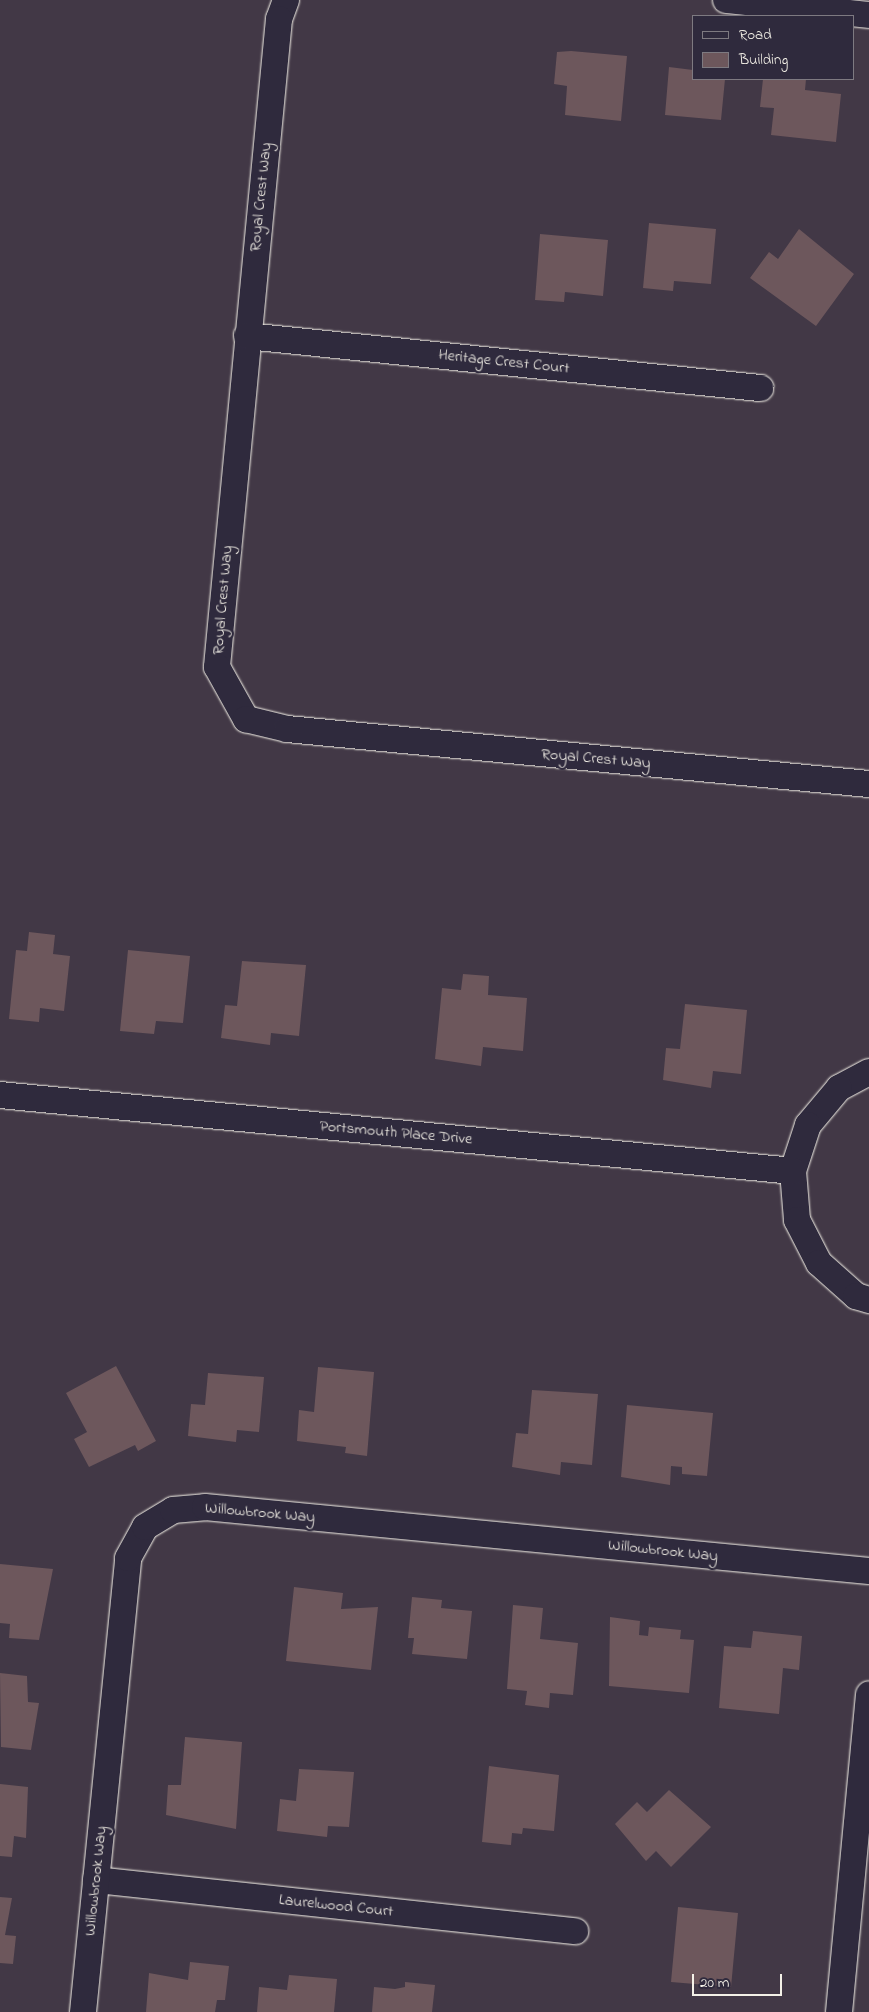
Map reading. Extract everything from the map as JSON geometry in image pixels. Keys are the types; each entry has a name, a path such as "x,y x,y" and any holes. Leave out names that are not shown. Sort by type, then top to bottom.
{"street":[{"name":"Royal Crest Way","path":"286,0 279,18 247,336 217,667 246,719 287,730 869,784"},
{"path":"726,0 869,15"},
{"name":"Heritage Crest Court","path":"247,336 760,388"},
{"path":"869,1072 839,1088 808,1125 793,1171 797,1220 819,1264 856,1296 869,1300"},
{"name":"Portsmouth Place Drive","path":"0,1095 793,1171"},
{"name":"Willowbrook Way","path":"83,2012 128,1558 145,1527 173,1510 206,1507 869,1571"},
{"path":"839,2012 869,1694"},
{"name":"Laurelwood Court","path":"96,1880 576,1931"}],"building":[{"path":"571,51 627,56 621,121 565,115 567,86 554,84 557,52"},
{"path":"669,67 692,70 692,80 725,80 721,120 665,115"},
{"path":"763,80 806,80 805,90 841,94 836,142 771,135 774,108 760,107"},
{"path":"649,223 716,229 711,284 674,281 673,291 643,288"},
{"path":"799,229 854,274 816,326 750,278 769,252 778,259"},
{"path":"540,234 608,240 603,296 565,292 564,302 535,300"},
{"path":"29,932 55,935 53,954 70,956 64,1011 40,1008 39,1022 9,1019 16,950 27,951"},
{"path":"128,950 190,956 183,1023 156,1021 154,1034 120,1031"},
{"path":"242,961 306,965 299,1036 271,1033 270,1045 221,1038 225,1005 237,1006"},
{"path":"463,974 489,976 488,995 527,998 523,1051 483,1047 481,1066 435,1059 442,988 461,990"},
{"path":"685,1004 747,1010 741,1074 713,1071 711,1088 663,1080 666,1048 680,1049"},
{"path":"116,1366 156,1441 138,1451 135,1445 89,1467 74,1439 87,1432 66,1393"},
{"path":"318,1367 374,1372 367,1456 345,1453 346,1447 297,1441 299,1410 314,1412"},
{"path":"208,1373 264,1377 259,1432 237,1430 236,1442 188,1436 191,1404 205,1405"},
{"path":"532,1390 598,1394 592,1465 561,1462 560,1475 512,1467 516,1433 528,1434"},
{"path":"627,1405 713,1413 707,1476 682,1474 682,1467 671,1466 670,1485 621,1477"},
{"path":"0,1564 53,1569 39,1640 9,1638 10,1624 0,1623"},
{"path":"294,1587 343,1593 341,1609 378,1607 371,1670 286,1661"},
{"path":"412,1597 442,1600 441,1608 472,1611 467,1659 412,1654 414,1638 408,1638"},
{"path":"513,1605 543,1608 540,1639 578,1643 573,1695 550,1693 549,1708 525,1705 527,1691 507,1689"},
{"path":"610,1617 640,1621 639,1635 648,1636 649,1627 681,1630 680,1639 694,1640 689,1693 609,1686"},
{"path":"753,1631 802,1636 799,1670 783,1668 779,1714 719,1708 724,1646 751,1648"},
{"path":"0,1673 27,1676 28,1702 39,1703 31,1750 1,1747"},
{"path":"185,1737 242,1742 236,1829 166,1815 168,1785 181,1785"},
{"path":"489,1766 559,1775 554,1831 523,1828 522,1834 512,1833 511,1845 482,1842"},
{"path":"299,1769 354,1772 349,1827 328,1826 327,1837 277,1831 280,1799 296,1801"},
{"path":"0,1784 28,1787 26,1838 14,1836 12,1857 0,1856"},
{"path":"669,1790 711,1827 671,1867 656,1851 646,1861 615,1824 637,1802 647,1812"},
{"path":"0,1897 12,1898 5,1935 16,1936 13,1964 0,1963"},
{"path":"678,1907 738,1913 731,1987 671,1982"},
{"path":"190,1962 229,1966 225,2000 217,2000 215,2012 146,2012 149,1973 188,1980"},
{"path":"289,1975 337,1979 334,2012 257,2012 259,1987 287,1990"},
{"path":"405,1982 435,1985 432,2012 372,2012 374,1987 395,1989 405,1987"}]}
